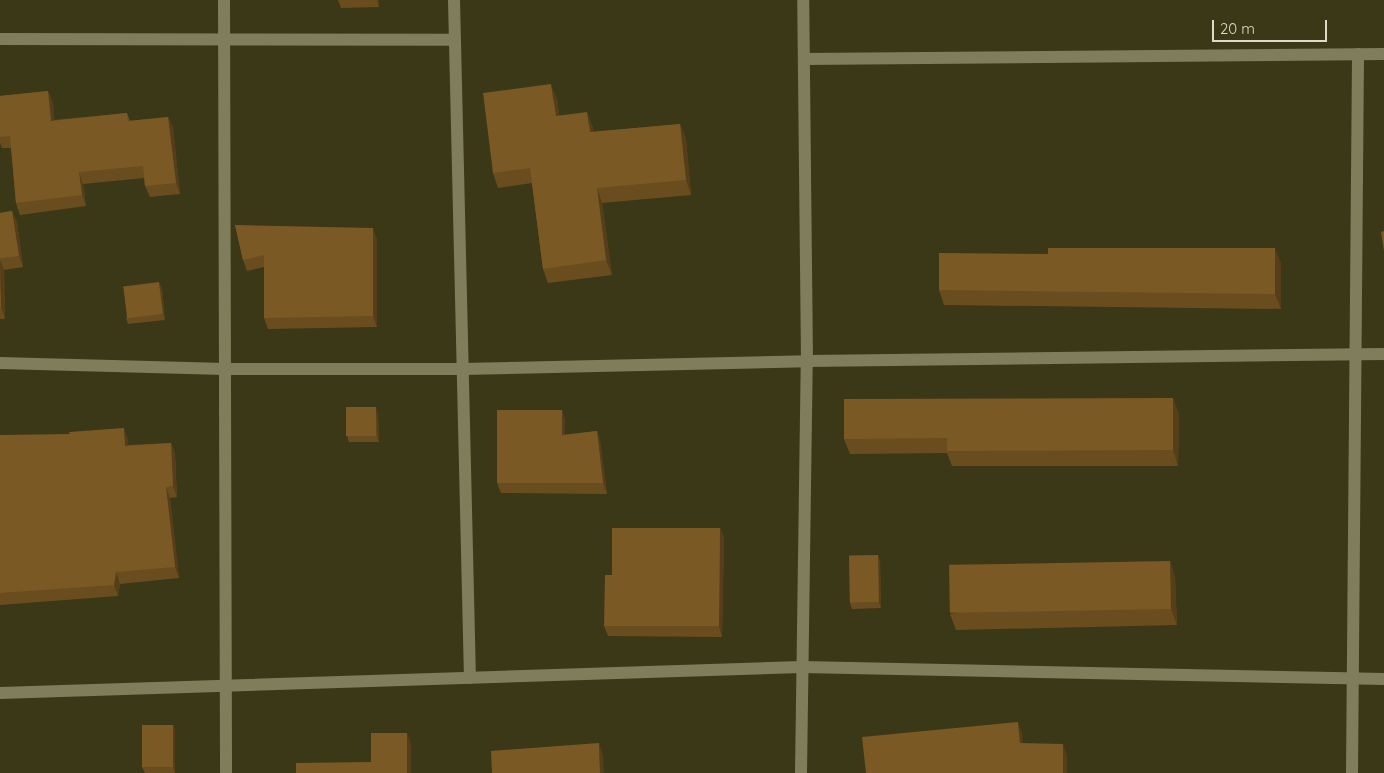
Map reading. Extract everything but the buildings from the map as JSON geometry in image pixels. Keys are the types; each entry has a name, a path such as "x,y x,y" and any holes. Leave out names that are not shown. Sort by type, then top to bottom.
{"street":[{"path":"224,0 226,773"},
{"path":"454,0 470,678"},
{"path":"802,773 807,361 803,0"},
{"path":"0,39 455,40"},
{"path":"1352,773 1358,54"},
{"path":"804,59 1384,54"},
{"path":"0,362 225,369 462,369 807,361 1384,354"},
{"path":"0,693 226,684 802,668 1384,679"}]}
